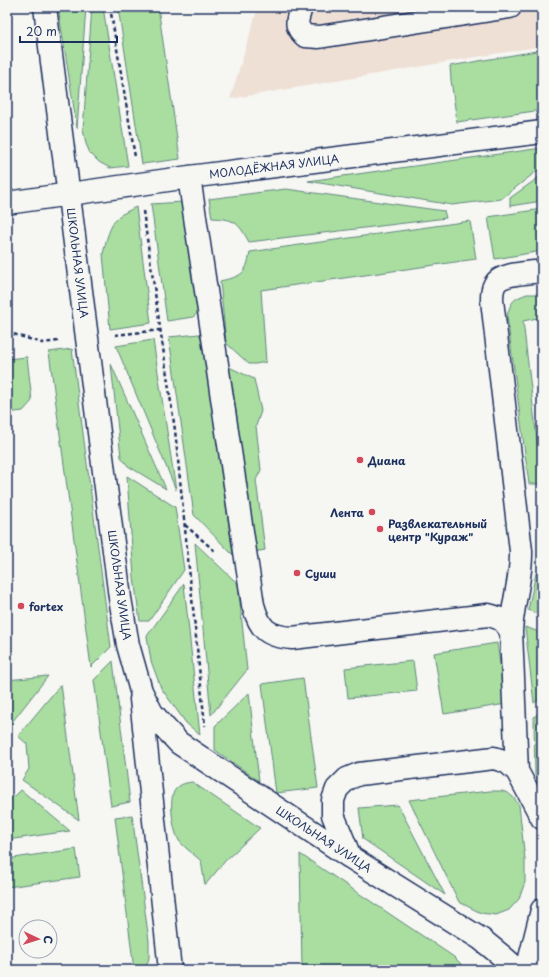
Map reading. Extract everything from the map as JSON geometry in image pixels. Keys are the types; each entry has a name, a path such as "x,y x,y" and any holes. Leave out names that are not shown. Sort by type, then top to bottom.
{"street":[{"name":"ШКОЛЬНАЯ УЛИЦА","path":"45,7 120,598 128,645 141,691 152,712 179,743 350,857 481,939 518,970"},
{"path":"301,7 297,21 298,29 305,36 319,37 510,7"},
{"name":"МОЛОДЁЖНАЯ УЛИЦА","path":"7,203 189,177 542,132"},
{"path":"189,177 253,605 257,619 263,628 271,634 292,638 488,615 498,618 506,623 511,632"},
{"path":"517,771 511,618 522,564 492,311 492,290 495,283 501,278 510,275 542,271"},
{"path":"141,691 170,970"},
{"path":"350,857 333,815 333,800 337,789 347,779 359,774 494,758 507,762 517,771 542,818"},
{"path":"528,970 542,910"}],"path":[{"path":"110,7 139,184 175,430 209,763"}],"shaded area":[{"path":"258,7 542,7 542,46 230,99"}],"green space":[{"path":"58,7 86,7 77,128"},
{"path":"92,7 103,7 128,166 110,168 99,162 90,153 86,144 83,129"},
{"path":"118,7 158,7 180,159 142,164"},
{"path":"542,50 542,110 457,122 450,66"},
{"path":"542,148 542,167 501,199 452,205 308,181"},
{"path":"542,175 542,201 510,206 510,198"},
{"path":"286,189 444,211 446,218 249,242 242,230 235,223 226,219 212,218 209,199"},
{"path":"183,202 199,312 193,317 167,321 151,204"},
{"path":"136,207 151,323 110,329 103,254 108,234 113,223 119,216"},
{"path":"542,209 542,251 495,259 488,217"},
{"path":"470,221 476,259 261,290 266,362 249,364 226,343 220,281 233,278 242,273 247,266 250,252"},
{"path":"527,294 542,295 542,317 523,321 539,457 542,458 542,484 529,484 507,316 513,301"},
{"path":"199,334 203,341 233,555 194,515 169,337"},
{"path":"153,340 176,490 116,346"},
{"path":"72,349 111,647 91,667 49,352"},
{"path":"27,357 32,401 23,411 7,413 7,359"},
{"path":"111,364 166,489 128,466 121,457"},
{"path":"227,366 254,379 261,411 256,426 261,470 256,480 265,550 254,552"},
{"path":"127,476 175,507 184,570 149,621 140,621 134,577"},
{"path":"195,543 238,584 247,670 211,715"},
{"path":"542,571 542,616 528,610 536,573"},
{"path":"184,584 200,735 186,723 161,688 151,661 147,636"},
{"path":"525,627 542,633 542,697 534,703"},
{"path":"497,643 506,704 444,714 434,653"},
{"path":"113,661 130,802 111,806 94,680"},
{"path":"413,661 417,691 348,698 345,668"},
{"path":"48,676 9,726 7,725 7,680"},
{"path":"303,678 318,788 276,793 262,684"},
{"path":"61,684 79,820 22,780 29,769 27,744 18,736"},
{"path":"249,693 259,781 215,750 215,726"},
{"path":"542,710 542,785 540,785 535,775 534,717"},
{"path":"192,782 260,828 226,860 205,885 201,861 180,842 177,838 173,824 173,794 179,786"},
{"path":"21,790 70,831 7,840 7,798 15,796"},
{"path":"502,791 508,793 519,805 525,860 525,882 519,899 509,910 496,915 481,913 459,902 409,800"},
{"path":"398,805 445,895 363,839 359,808"},
{"path":"132,815 149,941 149,958 145,970 134,970 115,817"},
{"path":"76,849 80,877 7,887 7,859"},
{"path":"300,854 454,957 467,970 302,970"}],"place":[{"name":"Диана","path":"360,460"},
{"name":"Лента","path":"372,512"},
{"name":"Развлекательный центр \"Кураж\"","path":"380,529"},
{"name":"Суши","path":"297,573"},
{"name":"fortex","path":"21,606"}]}
